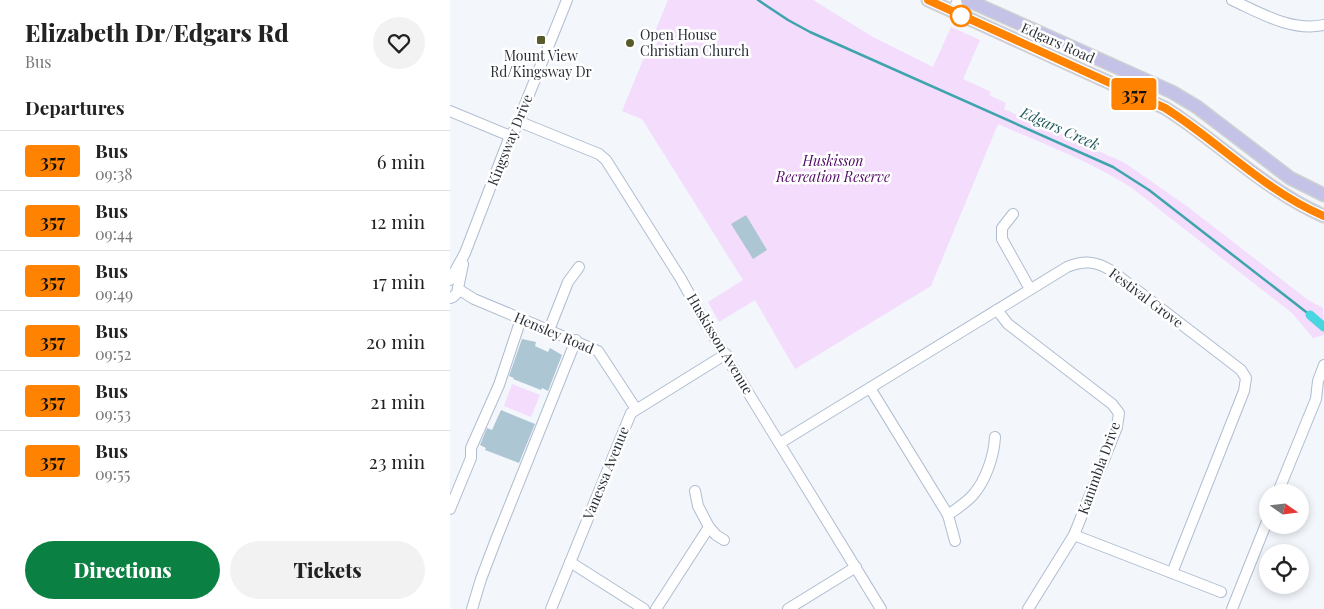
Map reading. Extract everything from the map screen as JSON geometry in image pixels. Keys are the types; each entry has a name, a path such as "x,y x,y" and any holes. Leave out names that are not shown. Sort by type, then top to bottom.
{"main road":[{"name":"Edgars Road","path":"928,0 1165,108 1188,122 1292,200 1324,216"},
{"name":"Edgars Road","path":"967,0 1151,83 1197,108 1284,173 1323,192"},
{"path":"1144,98 1151,83"}],"street":[{"name":"Kingsway Drive","path":"453,292 465,253 510,136 520,122 524,107 567,0"},
{"path":"952,12 958,0"},
{"path":"1232,0 1288,24 1305,27 1324,25"},
{"path":"450,110 510,136"},
{"name":"Huskisson Avenue","path":"520,122 599,154 606,160 681,279 881,609"},
{"path":"1013,214 1002,228 1002,239 1030,289"},
{"name":"Festival Grove","path":"780,443 1067,267 1079,262 1098,263 1112,271 1244,374 1246,381 1244,391 1172,573"},
{"path":"549,330 568,282 579,267"},
{"name":"Hensley Road","path":"453,292 594,348 602,354 636,409"},
{"name":"Kanimbla Drive","path":"997,310 1008,324 1112,404 1119,413 1116,427 1074,535 1032,608"},
{"path":"450,509 471,458 471,448 499,385 521,319"},
{"path":"472,609 481,579 576,340"},
{"name":"Vanessa Avenue","path":"551,609 631,413 726,354"},
{"path":"1281,484 1316,398 1318,380 1324,365"},
{"path":"870,388 948,515 955,541"},
{"path":"1316,398 1324,390"},
{"path":"948,515 966,502 978,489 992,457 995,437"},
{"path":"695,491 698,506 709,527 724,540"},
{"path":"656,609 709,527"},
{"path":"1232,609 1262,534"},
{"path":"1074,535 1221,592"},
{"path":"570,562 644,609"},
{"path":"788,609 856,567"}],"green space":[{"name":"Huskisson Recreation Reserve","path":"668,0 813,0 873,37 933,67 951,27 980,40 963,79 991,92 989,95 1006,103 1004,109 1125,163 1188,207 1308,300 1323,308 1324,335 1313,338 1292,313 1132,188 1083,161 998,124 931,286 795,369 755,300 719,322 708,302 743,280 642,119 622,111"},
{"path":"512,384 540,395 531,417 504,406"}],"building":[{"path":"746,215 767,250 753,259 731,224"},
{"path":"522,339 536,342 535,346 548,352 550,348 562,355 548,391 542,388 541,390 509,376"},
{"path":"501,410 535,424 519,463 485,450 486,448 480,445 487,428 492,430"}],"waterway":[{"name":"Edgars Creek","path":"758,0 810,32 1113,167 1149,190 1310,315"},
{"name":"Edgars Creek","path":"1310,315 1324,327"}],"bus line":[{"name":"357","path":"928,0 1036,51 1165,108 1188,122 1292,200 1308,210 1324,216"}],"place":[{"name":"Mount View Rd/Kingsway Dr","path":"541,40"},
{"name":"Open House Christian Church","path":"630,43"}]}
